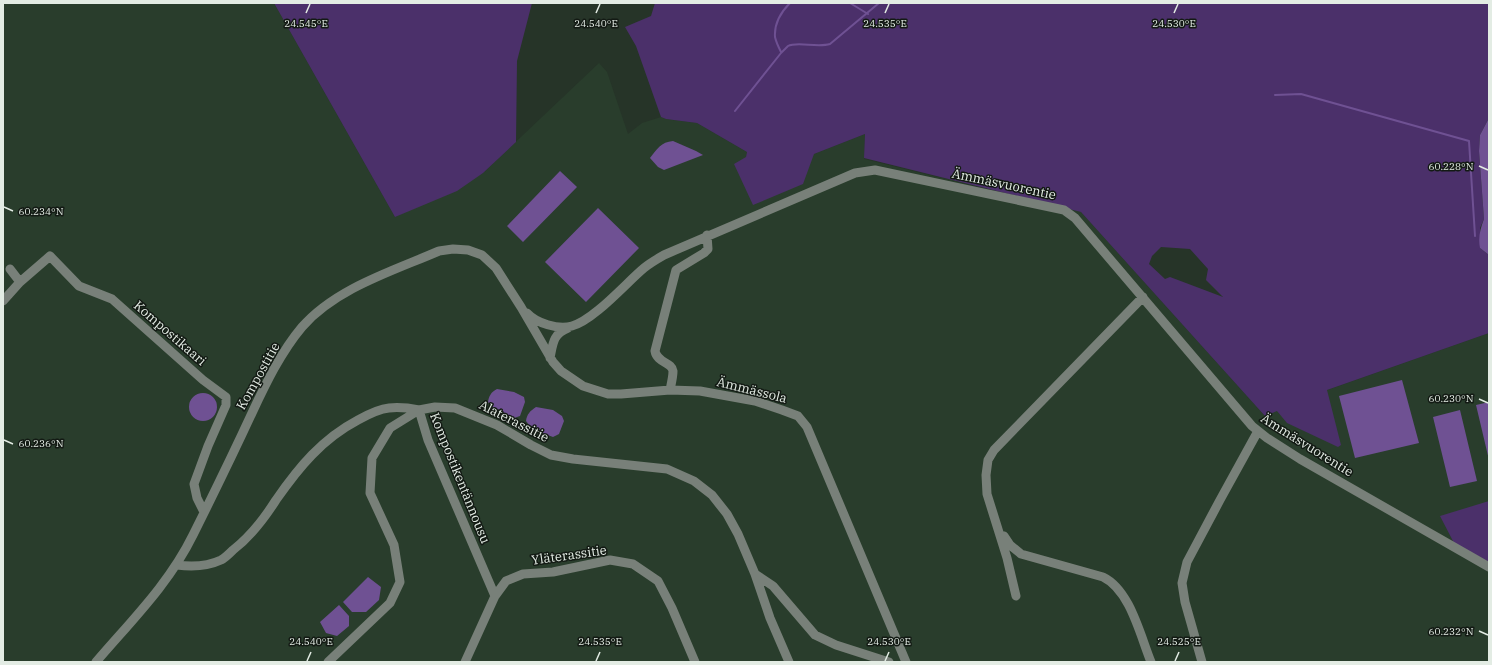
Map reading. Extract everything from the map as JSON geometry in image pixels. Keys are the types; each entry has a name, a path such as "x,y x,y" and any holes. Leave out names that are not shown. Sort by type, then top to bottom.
{"street":[{"name":"Ämmäsvuorentie","path":"550,358 552,346 557,334 591,316 645,267 664,255 707,235 855,173 875,170 1064,210 1075,218 1252,426 1300,459 1489,568"},
{"path":"670,390 673,370 670,366 658,359 655,351 676,270 708,249 707,235"},
{"name":"Kompostitie","path":"96,662 151,599 177,565 193,536 270,374 302,326 324,307 354,288 439,252 453,249 468,250 482,255 496,268 521,307"},
{"name":"Kompostikaari","path":"3,301 20,282 50,256 79,286 112,299 203,380 226,397 226,405 208,446 194,484 197,498 204,512"},
{"path":"10,269 20,282"},
{"path":"1016,596 987,494 986,475 988,460 994,450 1143,297"},
{"path":"521,307 531,318 540,322 559,326 571,326"},
{"name":"Ämmässola","path":"521,307 550,358 561,371 572,380 595,391 608,394 621,394 670,390 700,391 755,402 798,416 807,427 906,662"},
{"name":"Alaterassitie","path":"328,662 390,604 400,582 394,545 370,493 372,458 390,428 419,410 435,407 455,408 497,425 551,455 573,459 667,469 694,481 712,495 727,514 738,534 755,574 770,618 790,662"},
{"name":"Kompostikentännousu","path":"177,565 205,566 222,560 259,525 292,477 308,458 330,437 347,425 367,414 388,408 405,408 419,410 428,440 495,596"},
{"path":"1202,662 1185,602 1182,583 1184,570 1258,431"},
{"path":"998,529 1010,545 1022,554 1103,577 1111,581 1127,600 1151,662"},
{"name":"Yläterassitie","path":"465,662 495,596 506,581 523,574 553,572 610,560 633,564 658,581 672,608 695,662"},
{"path":"755,574 773,586 816,635 836,645 889,662"}],"shaded area":[{"path":"3,3 274,3 395,217 483,173 599,63 607,72 628,134 642,123 661,117 697,123 747,152 746,157 814,154 865,134 864,159 1081,212 1265,416 1316,394 1489,333 1489,662 3,662"},
{"path":"274,3 532,3 517,61 516,142 483,173 457,191 395,217"},
{"path":"655,3 1489,3 1489,118 1480,135 1479,151 1484,219 1480,228 1480,248 1489,255 1489,333 1327,390 1341,445 1338,447 1287,423 1277,411 1265,416 1081,212 864,158 865,134 814,154 803,184 753,205 734,164 746,157 747,152 697,123 661,117 636,46 625,27 651,16","holes":["1161,247 1190,249 1208,269 1206,280 1223,297 1170,277 1165,279 1149,264 1152,256"]},
{"path":"1489,118 1489,255 1480,248 1479,244 1481,226 1484,219 1479,151 1480,135"},
{"path":"673,141 703,155 664,170 658,167 650,158 662,144"},
{"path":"560,171 577,187 523,242 507,226"},
{"path":"598,208 639,248 586,302 545,262"},
{"path":"1402,380 1419,443 1355,458 1339,396"},
{"path":"497,389 514,392 524,397 525,402 520,416 514,418 506,416 496,411 488,402 492,393"},
{"path":"203,393 213,397 217,407 213,417 203,421 193,417 189,407 193,397"},
{"path":"1489,402 1489,460 1476,405"},
{"path":"536,407 553,410 562,416 564,421 559,434 553,437 538,431 526,421 530,411"},
{"path":"1460,410 1477,481 1450,487 1433,417"},
{"path":"1489,501 1489,562 1454,543 1440,516"},
{"path":"368,577 381,587 379,600 366,612 352,612 343,602"},
{"path":"339,605 349,616 349,626 337,636 326,633 320,622"}],"waterway":[{"path":"781,52 775,37 775,32 777,22 781,14 790,3"},
{"path":"850,3 868,14"},
{"path":"735,111 788,46 797,44 830,44 879,3"},
{"path":"1275,95 1301,94 1469,141 1475,236"}]}
